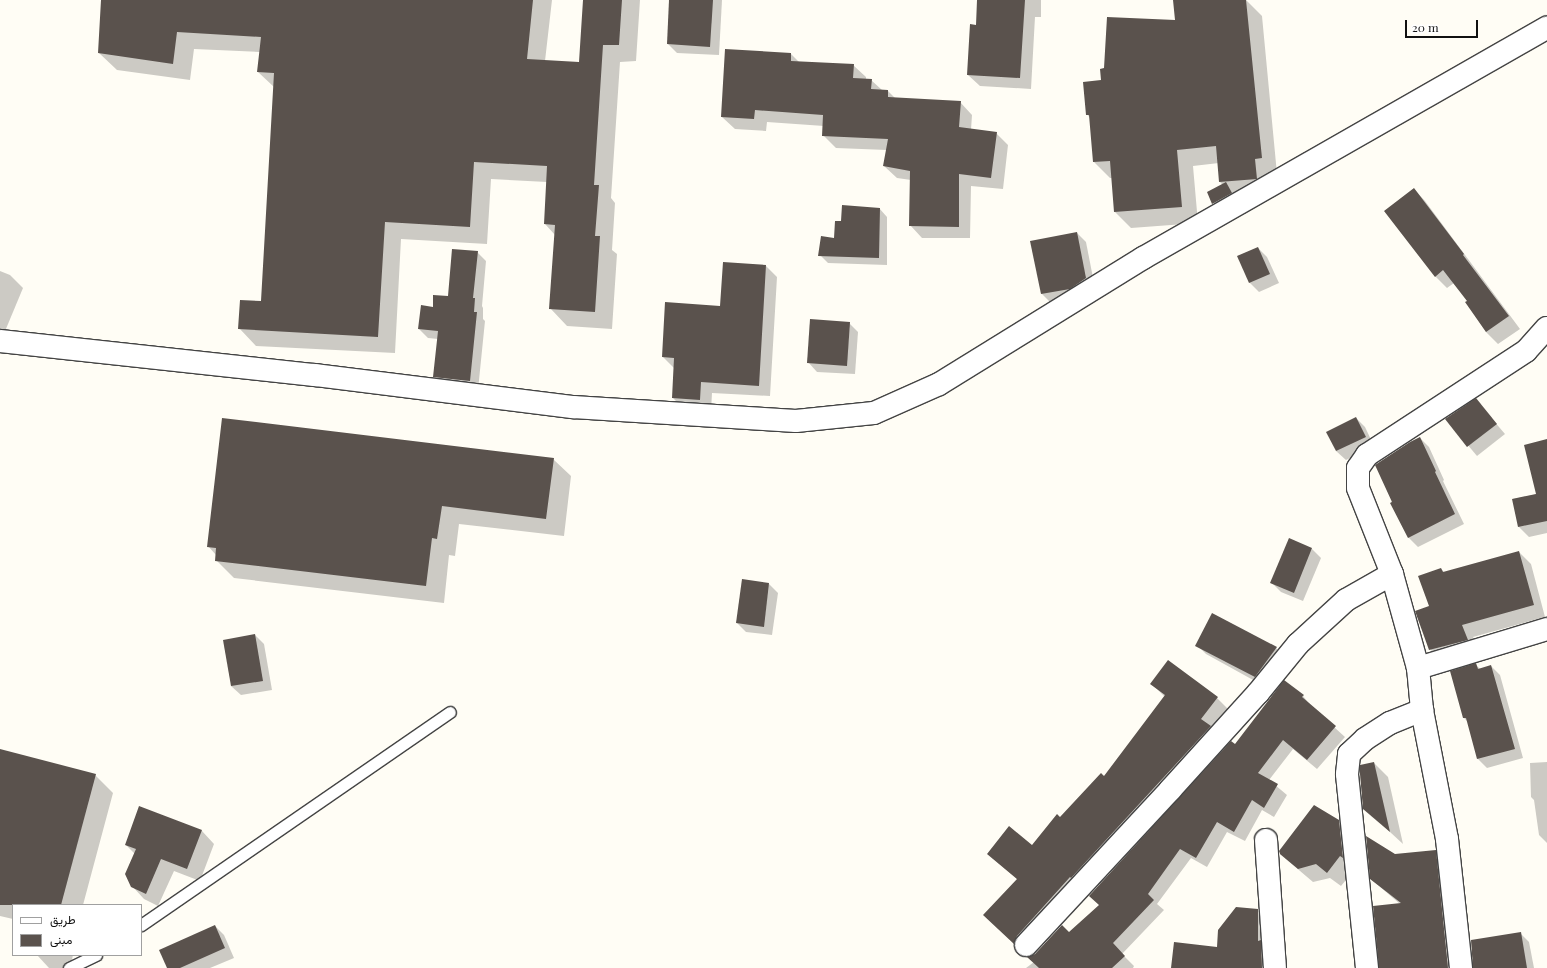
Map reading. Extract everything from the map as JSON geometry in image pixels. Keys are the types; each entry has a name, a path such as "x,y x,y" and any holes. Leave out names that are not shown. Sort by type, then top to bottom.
{"street":[{"path":"0,341 315,375 573,407 796,420 874,413 940,384 1143,258 1547,28"},
{"path":"1462,968 1447,839 1422,710 1418,668 1392,574 1358,488 1358,468 1367,455 1526,351 1547,328"},
{"path":"1026,945 1175,785 1258,693 1298,644 1346,600 1392,574"},
{"path":"1418,668 1547,629"},
{"path":"1367,968 1347,774 1349,754 1365,739 1390,723 1422,710"},
{"path":"1266,840 1275,968"}],"lane":[{"path":"142,924 450,712"},
{"path":"69,968 94,956"}],"building":[{"path":"101,0 533,0 527,59 579,62 583,0 622,0 619,45 603,45 594,185 599,185 595,236 600,236 595,312 549,309 555,225 544,224 547,166 474,162 470,227 385,222 378,337 238,329 240,300 261,301 274,73 257,72 261,37 177,32 173,64 98,53"},
{"path":"669,0 713,0 710,47 667,44"},
{"path":"977,0 1025,0 1020,78 967,75 970,24 976,25"},
{"path":"1173,0 1246,0 1262,158 1255,159 1257,179 1219,182 1216,146 1177,150 1182,207 1114,212 1110,161 1093,162 1089,115 1086,115 1083,82 1101,80 1100,69 1104,68 1107,17 1175,20"},
{"path":"725,49 791,53 791,61 854,64 853,78 872,79 871,89 888,90 888,97 961,101 959,127 997,132 991,178 959,174 959,227 909,226 910,171 883,166 888,139 822,136 823,115 755,110 754,119 721,117"},
{"path":"1226,182 1232,193 1212,204 1207,192"},
{"path":"1414,188 1509,316 1486,332 1465,302 1467,301 1443,270 1435,277 1384,211"},
{"path":"842,205 880,208 879,258 818,256 821,236 834,238 835,221 841,221"},
{"path":"1077,232 1086,278 1070,289 1041,294 1030,241"},
{"path":"1258,247 1270,274 1249,283 1237,256"},
{"path":"452,249 478,251 473,298 475,298 474,312 477,312 470,381 433,377 438,331 418,329 421,305 433,307 433,295 448,296"},
{"path":"723,262 766,265 759,386 701,382 700,400 672,398 674,358 662,357 665,302 720,306"},
{"path":"810,319 850,322 847,366 807,363"},
{"path":"1476,398 1497,424 1467,447 1445,419"},
{"path":"1356,417 1366,437 1336,451 1326,432"},
{"path":"222,418 554,458 546,519 442,506 437,539 432,538 426,586 215,561 216,548 207,547"},
{"path":"1420,437 1455,514 1408,538 1390,503 1392,502 1375,465"},
{"path":"1547,439 1547,521 1518,527 1512,499 1536,494 1524,445"},
{"path":"1289,538 1312,548 1294,593 1270,583"},
{"path":"1519,551 1534,605 1462,625 1468,640 1429,650 1415,611 1429,606 1418,576 1441,568 1443,572"},
{"path":"742,579 769,583 764,627 736,623"},
{"path":"1212,613 1277,647 1255,677 1195,646"},
{"path":"255,634 263,681 231,686 223,640"},
{"path":"1168,660 1218,697 1201,719 1211,726 1071,878 1070,877 1017,936 1014,944 983,915 1017,879 987,854 1009,826 1032,845 1057,814 1060,817 1101,773 1104,776 1165,695 1150,684"},
{"path":"1476,663 1478,669 1491,665 1515,749 1477,759 1466,718 1463,718 1450,671"},
{"path":"1284,680 1304,695 1302,697 1336,726 1307,760 1283,740 1258,773 1278,784 1264,808 1252,800 1234,832 1217,822 1196,858 1180,849 1148,894 1154,900 1113,943 1125,956 1112,968 1039,968 1027,957 1035,954 1062,925 1069,932 1099,905 1089,896 1231,741 1235,744"},
{"path":"0,749 96,774 61,904 0,905"},
{"path":"1374,762 1390,832 1363,809 1360,765"},
{"path":"1314,805 1339,820 1343,858 1340,856 1327,873 1316,864 1298,869 1280,854 1279,851"},
{"path":"139,806 202,830 187,869 161,859 146,894 131,887 125,874 136,849 125,845"},
{"path":"1366,836 1395,854 1436,850 1448,968 1379,968 1373,906 1401,903 1370,879"},
{"path":"1236,907 1258,909 1258,941 1261,940 1262,968 1171,968 1174,942 1217,947 1218,930"},
{"path":"215,925 225,948 180,968 167,968 159,950"},
{"path":"1521,932 1527,968 1473,968 1471,940"}]}
